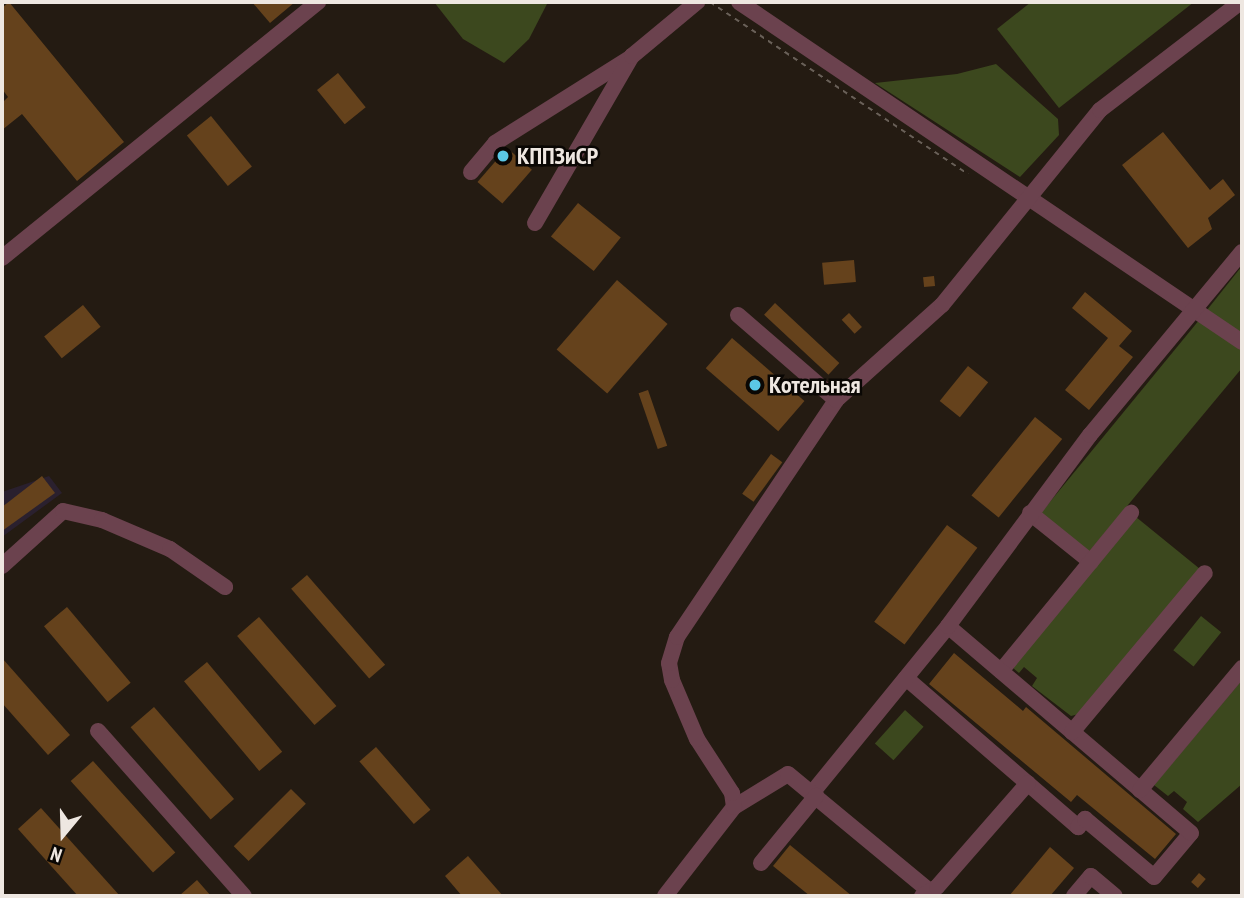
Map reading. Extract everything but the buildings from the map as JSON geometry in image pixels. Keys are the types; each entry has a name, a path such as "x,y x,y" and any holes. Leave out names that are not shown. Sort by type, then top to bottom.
{"street":[{"path":"2,258 318,2"},
{"path":"471,172 495,143 632,56 697,2"},
{"path":"739,2 1031,195 1242,342"},
{"path":"734,807 732,793 697,739 672,680 671,650 836,400 942,305 1031,195 1071,140 1100,110 1241,2"},
{"path":"535,223 632,56"},
{"path":"761,863 948,626 1030,513 1242,252"},
{"path":"738,315 836,400"},
{"path":"2,566 63,511 102,520 170,549 225,587"},
{"path":"1030,513 1091,562"},
{"path":"1001,671 1131,513"},
{"path":"1072,732 1205,573"},
{"path":"906,678 1079,827 1085,819 1154,877 1191,833 948,626"},
{"path":"1140,790 1242,668"},
{"path":"98,731 244,896"},
{"path":"665,896 734,807 789,774 924,893 937,887 1028,783"},
{"path":"1074,896 1091,876 1115,896"}],"path":[{"path":"709,2 975,179"}],"shaded area":[{"path":"49,476 62,493 2,537 2,492"}],"green space":[{"path":"434,2 548,2 529,39 504,63 463,39"},
{"path":"1031,2 1194,2 1059,108 997,29"},
{"path":"996,64 1058,119 1059,135 1020,177 875,83 957,74"},
{"path":"1242,266 1242,335 1207,310"},
{"path":"1200,319 1242,347 1242,368 1088,553 1040,514"},
{"path":"1136,517 1200,569 1079,714 1071,716 1032,686 1037,678 1024,667 1019,673 1012,667"},
{"path":"1201,616 1221,632 1194,667 1173,650"},
{"path":"1242,680 1242,784 1198,822 1183,809 1187,802 1174,791 1168,796 1154,785"},
{"path":"905,710 924,727 893,760 875,743"}],"place":[{"name":"КППЗиСР","path":"503,156"},
{"name":"Котельная","path":"755,385"}]}
